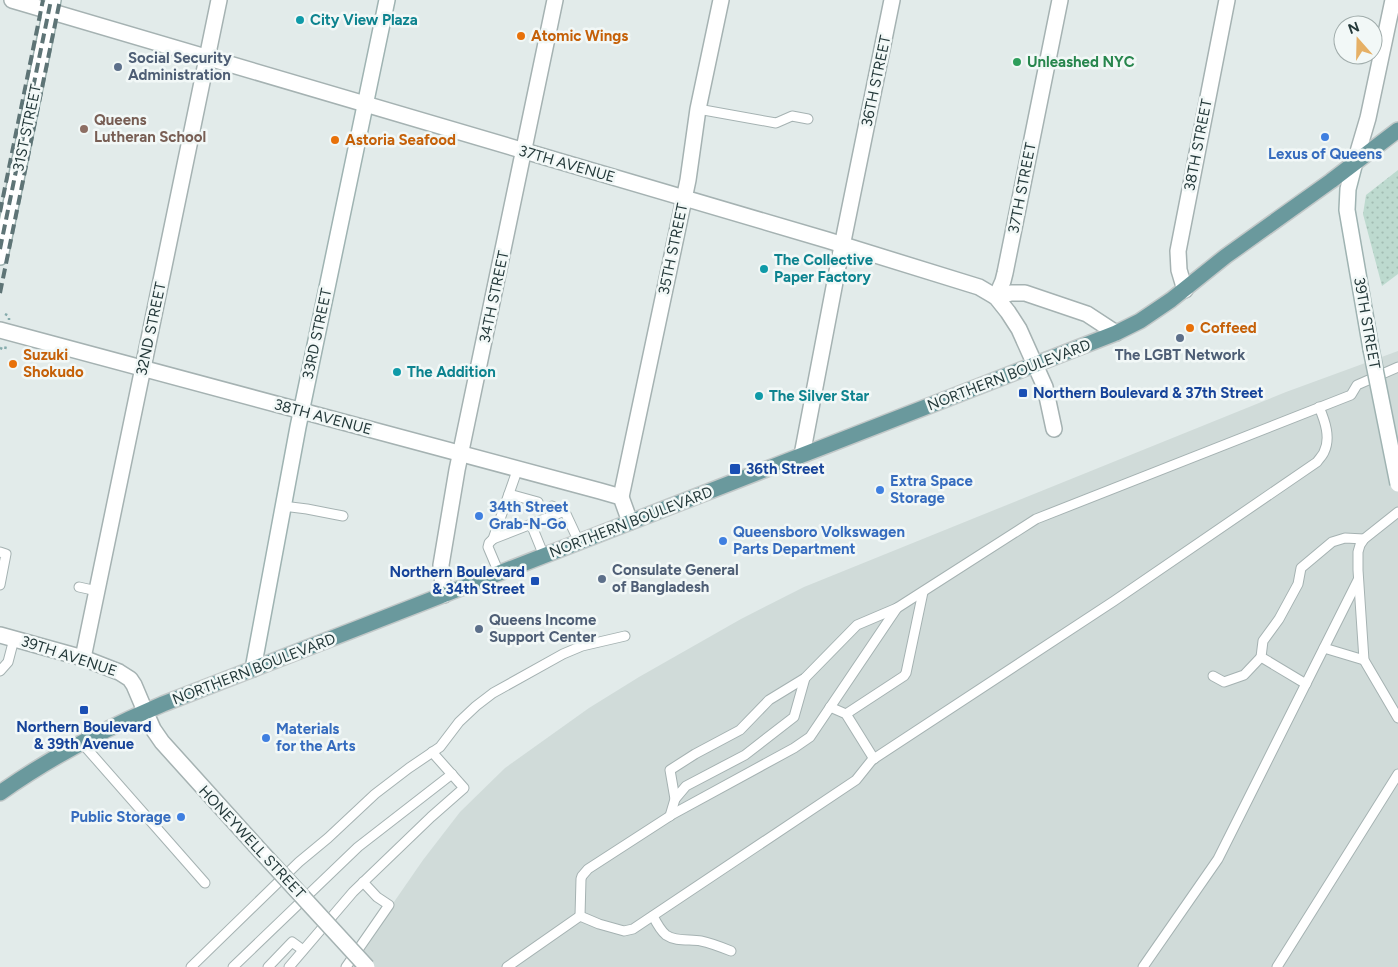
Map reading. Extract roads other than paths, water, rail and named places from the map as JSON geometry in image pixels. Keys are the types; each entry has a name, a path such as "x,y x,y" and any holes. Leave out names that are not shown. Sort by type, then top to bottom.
{"main road":[{"name":"NORTHERN BOULEVARD","path":"0,793 82,742 145,711 1116,333 1140,321 1185,290 1226,256 1398,130"}],"street":[{"name":"37TH AVENUE","path":"12,0 52,6 207,57 971,284 996,297"},
{"name":"32ND STREET","path":"83,658 219,0"},
{"name":"33RD STREET","path":"252,669 301,411 387,0"},
{"name":"34TH STREET","path":"444,595 441,565 461,454 555,0"},
{"name":"35TH STREET","path":"621,497 684,198 698,109 721,0"},
{"name":"36TH STREET","path":"802,455 842,245 892,0"},
{"name":"37TH STREET","path":"996,297 1005,273 1060,0"},
{"name":"38TH STREET","path":"1185,290 1179,270 1178,251 1228,0"},
{"name":"39TH STREET","path":"1392,0 1368,118 1348,189 1347,210 1371,349 1398,484"},
{"name":"31ST STREET","path":"0,257 52,6"},
{"path":"1054,429 1045,387 1015,322 996,297 1011,293 1025,293 1087,314 1116,333"},
{"name":"38TH AVENUE","path":"3,337 143,369 621,497"},
{"path":"621,497 630,522"},
{"name":"39TH AVENUE","path":"7,637 83,658 110,667 125,675 134,685 145,711"},
{"name":"HONEYWELL STREET","path":"145,711 152,729 166,748 367,967"}],"lane":[{"path":"698,109 776,123 792,116 808,119"},
{"path":"675,799 670,770 740,730 769,700 805,678 856,625 897,608 1036,519 1350,395 1357,385 1398,367"},
{"path":"580,916 624,931 633,929 856,780 874,759 1106,606 1316,462 1324,452 1327,438 1324,419 1319,407"},
{"path":"493,539 518,468"},
{"path":"509,494 538,502"},
{"path":"283,506 343,516"},
{"path":"552,506 566,514 579,542"},
{"path":"498,574 488,547 489,542 562,512"},
{"path":"1398,512 1364,539 1358,552 1358,580 1364,660 1398,718"},
{"path":"531,524 544,556"},
{"path":"1213,676 1224,682 1244,675 1261,657 1263,641 1279,619 1298,584 1301,568 1332,542 1345,538 1364,539"},
{"path":"0,552 6,554 0,585"},
{"path":"1143,967 1218,859 1358,580"},
{"path":"78,586 97,591"},
{"path":"846,714 906,673 923,592"},
{"path":"580,916 581,879 586,871 670,816 794,748 810,737 897,608"},
{"path":"191,967 299,862 375,794 444,743 468,712 493,693 571,650 625,636"},
{"path":"0,672 8,662 7,637"},
{"path":"1324,648 1364,660"},
{"path":"1261,657 1306,684"},
{"path":"670,816 675,799 686,786 745,755 794,717 805,678"},
{"path":"830,707 846,714 874,759"},
{"path":"82,742 205,883"},
{"path":"289,967 342,903 431,817 464,788 432,752"},
{"path":"233,967 358,847 452,774"},
{"path":"1277,967 1398,774"},
{"path":"346,967 389,905 363,882"},
{"path":"507,967 580,916"},
{"path":"653,916 668,936 678,940 701,941 718,945 731,951"},
{"path":"268,967 292,942 303,950"}],"railway":[{"path":"0,212 43,0"},
{"path":"0,249 51,0"},
{"path":"0,293 60,0"}],"place":[{"name":"City View Plaza","path":"300,20"},
{"name":"Atomic Wings","path":"521,36"},
{"name":"Unleashed NYC","path":"1017,62"},
{"name":"Social Security Administration","path":"118,67"},
{"name":"Queens Lutheran School","path":"84,129"},
{"name":"Lexus of Queens","path":"1325,137"},
{"name":"Astoria Seafood","path":"335,140"},
{"name":"The Collective Paper Factory","path":"764,269"},
{"name":"Coffeed","path":"1190,328"},
{"name":"The LGBT Network","path":"1180,338"},
{"name":"Suzuki Shokudo","path":"13,364"},
{"name":"The Addition","path":"397,372"},
{"name":"Northern Boulevard & 37th Street","path":"1023,393"},
{"name":"The Silver Star","path":"759,396"},
{"name":"36th Street","path":"735,469"},
{"name":"Extra Space Storage","path":"880,490"},
{"name":"34th Street Grab-N-Go","path":"479,516"},
{"name":"Queensboro Volkswagen Parts Department","path":"723,541"},
{"name":"Consulate General of Bangladesh","path":"602,579"},
{"name":"Northern Boulevard & 34th Street","path":"535,581"},
{"name":"Queens Income Support Center","path":"479,629"},
{"name":"Northern Boulevard & 39th Avenue","path":"84,710"},
{"name":"Materials for the Arts","path":"266,738"},
{"name":"Public Storage","path":"181,817"}]}
